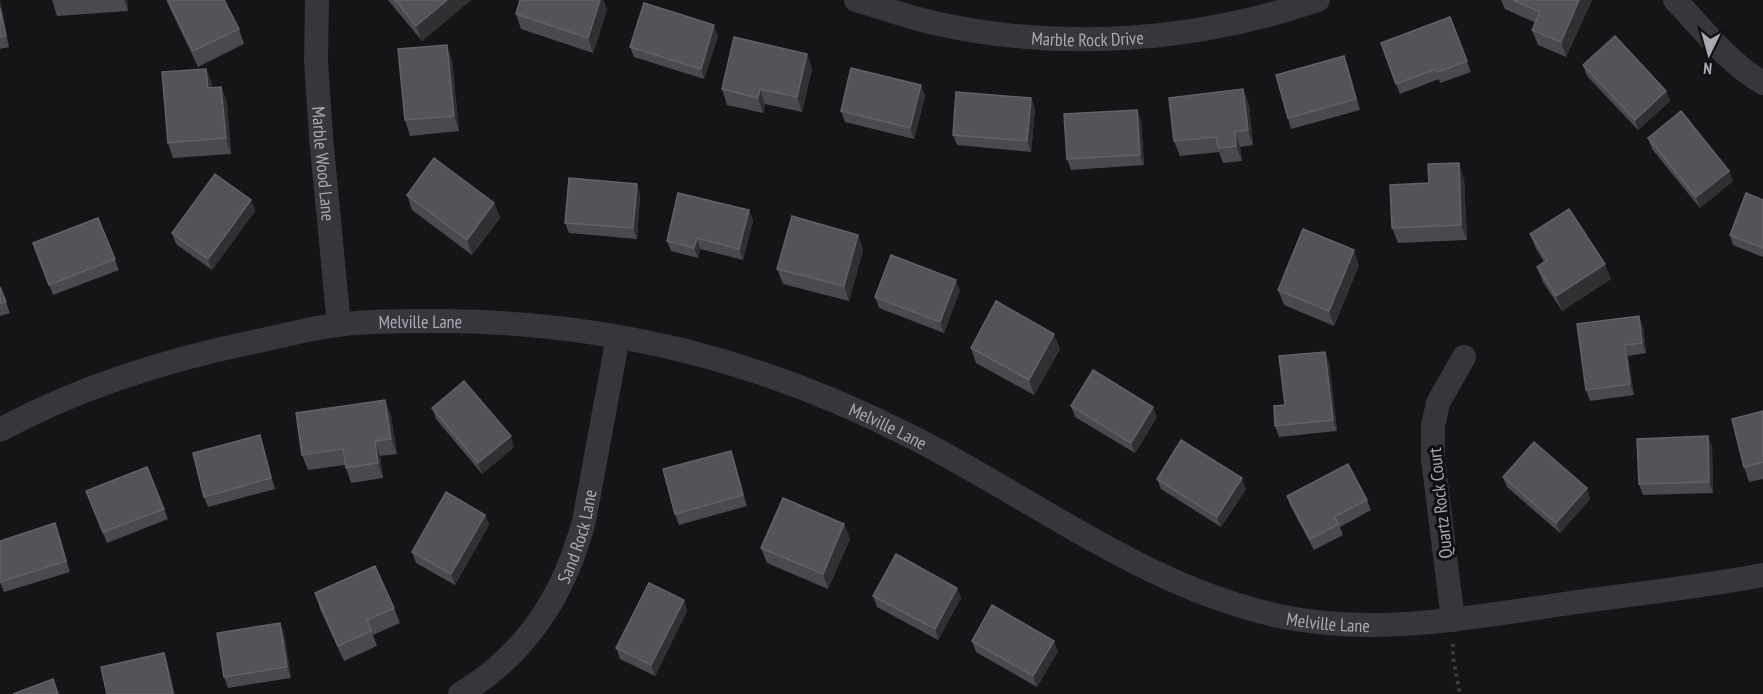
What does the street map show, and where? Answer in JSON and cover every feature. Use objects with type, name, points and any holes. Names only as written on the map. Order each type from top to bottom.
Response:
[{"type":"street","name":"Marble Wood Lane","points":[[317,0],[316,60],[321,137],[339,325]]},
{"type":"street","name":"Marble Rock Drive","points":[[856,0],[930,22],[1017,36],[1100,40],[1208,29],[1265,16],[1318,0]]},
{"type":"street","points":[[1675,0],[1734,63],[1763,83]]},
{"type":"street","name":"Melville Lane","points":[[0,430],[102,383],[195,354],[339,325],[386,321],[508,322],[675,347],[777,377],[837,401],[913,437],[1158,574],[1224,601],[1286,617],[1349,625],[1400,626],[1763,575]]},
{"type":"street","name":"Sand Rock Lane","points":[[460,694],[516,651],[541,620],[566,577],[584,521],[618,337]]},
{"type":"street","name":"Quartz Rock Court","points":[[1453,620],[1433,459],[1433,426],[1438,403],[1464,357]]},
{"type":"path","points":[[1453,620],[1453,658],[1460,694]]},
{"type":"building","points":[[168,0],[224,0],[239,29],[193,51]]},
{"type":"building","points":[[395,0],[447,0],[416,26]]},
{"type":"building","points":[[520,0],[600,0],[588,38],[516,14]]},
{"type":"building","points":[[1513,0],[1579,0],[1561,42],[1532,30],[1540,12]]},
{"type":"building","points":[[644,3],[714,25],[701,69],[630,47]]},
{"type":"building","points":[[0,8],[6,36],[0,37]]},
{"type":"building","points":[[1450,17],[1467,61],[1437,72],[1435,69],[1396,84],[1381,43]]},
{"type":"building","points":[[1615,36],[1666,91],[1635,120],[1583,65]]},
{"type":"building","points":[[734,37],[807,54],[797,97],[760,89],[758,98],[722,89]]},
{"type":"building","points":[[447,45],[454,116],[405,120],[398,49]]},
{"type":"building","points":[[1344,56],[1356,99],[1288,118],[1276,75]]},
{"type":"building","points":[[851,68],[921,85],[910,128],[841,111]]},
{"type":"building","points":[[206,69],[208,88],[221,87],[226,138],[168,143],[162,72]]},
{"type":"building","points":[[1243,89],[1248,130],[1235,131],[1236,146],[1218,148],[1216,137],[1174,141],[1169,98]]},
{"type":"building","points":[[956,92],[1031,98],[1027,141],[953,135]]},
{"type":"building","points":[[1137,110],[1140,155],[1067,159],[1064,114]]},
{"type":"building","points":[[1681,111],[1729,171],[1696,197],[1648,138]]},
{"type":"building","points":[[434,158],[494,203],[467,240],[407,195]]},
{"type":"building","points":[[1459,163],[1461,225],[1392,228],[1390,185],[1429,183],[1428,164]]},
{"type":"building","points":[[215,174],[251,200],[208,259],[172,233]]},
{"type":"building","points":[[569,178],[637,184],[633,228],[565,223]]},
{"type":"building","points":[[678,193],[749,210],[739,249],[697,238],[694,248],[667,241]]},
{"type":"building","points":[[1746,193],[1763,200],[1763,248],[1730,235]]},
{"type":"building","points":[[1569,209],[1605,264],[1556,296],[1537,267],[1547,260],[1530,234]]},
{"type":"building","points":[[792,216],[858,235],[844,286],[777,269]]},
{"type":"building","points":[[98,218],[115,259],[49,285],[33,243]]},
{"type":"building","points":[[1303,229],[1354,250],[1329,311],[1278,290]]},
{"type":"building","points":[[891,255],[956,280],[940,322],[875,297]]},
{"type":"building","points":[[0,287],[6,302],[0,304]]},
{"type":"building","points":[[996,301],[1054,334],[1029,380],[971,348]]},
{"type":"building","points":[[1639,316],[1642,343],[1625,345],[1630,384],[1586,390],[1577,324]]},
{"type":"building","points":[[1325,352],[1333,420],[1275,426],[1274,406],[1285,405],[1279,356]]},
{"type":"building","points":[[1093,370],[1153,407],[1131,443],[1071,406]]},
{"type":"building","points":[[464,381],[511,436],[478,463],[432,408]]},
{"type":"building","points":[[385,400],[391,439],[375,441],[378,463],[346,468],[343,449],[302,455],[296,413]]},
{"type":"building","points":[[1763,411],[1763,462],[1744,467],[1732,419]]},
{"type":"building","points":[[260,435],[271,478],[204,497],[193,453]]},
{"type":"building","points":[[1708,436],[1709,482],[1639,484],[1637,439]]},
{"type":"building","points":[[1181,440],[1242,478],[1217,517],[1157,479]]},
{"type":"building","points":[[1534,442],[1587,488],[1556,523],[1503,477]]},
{"type":"building","points":[[731,451],[743,495],[675,514],[663,469]]},
{"type":"building","points":[[1348,464],[1367,500],[1334,517],[1339,524],[1310,539],[1287,496]]},
{"type":"building","points":[[147,467],[164,509],[103,532],[86,491]]},
{"type":"building","points":[[446,492],[485,515],[451,574],[412,552]]},
{"type":"building","points":[[783,498],[844,524],[823,574],[761,548]]},
{"type":"building","points":[[55,523],[66,561],[0,582],[0,541]]},
{"type":"building","points":[[896,554],[957,588],[935,629],[873,596]]},
{"type":"building","points":[[375,566],[394,608],[367,620],[371,631],[338,646],[315,593]]},
{"type":"building","points":[[649,583],[684,600],[651,665],[616,648]]},
{"type":"building","points":[[992,605],[1054,641],[1033,676],[972,641]]},
{"type":"building","points":[[280,623],[287,667],[224,677],[217,633]]},
{"type":"building","points":[[164,653],[173,694],[107,694],[101,667]]},
{"type":"building","points":[[53,679],[58,694],[13,694]]}]
